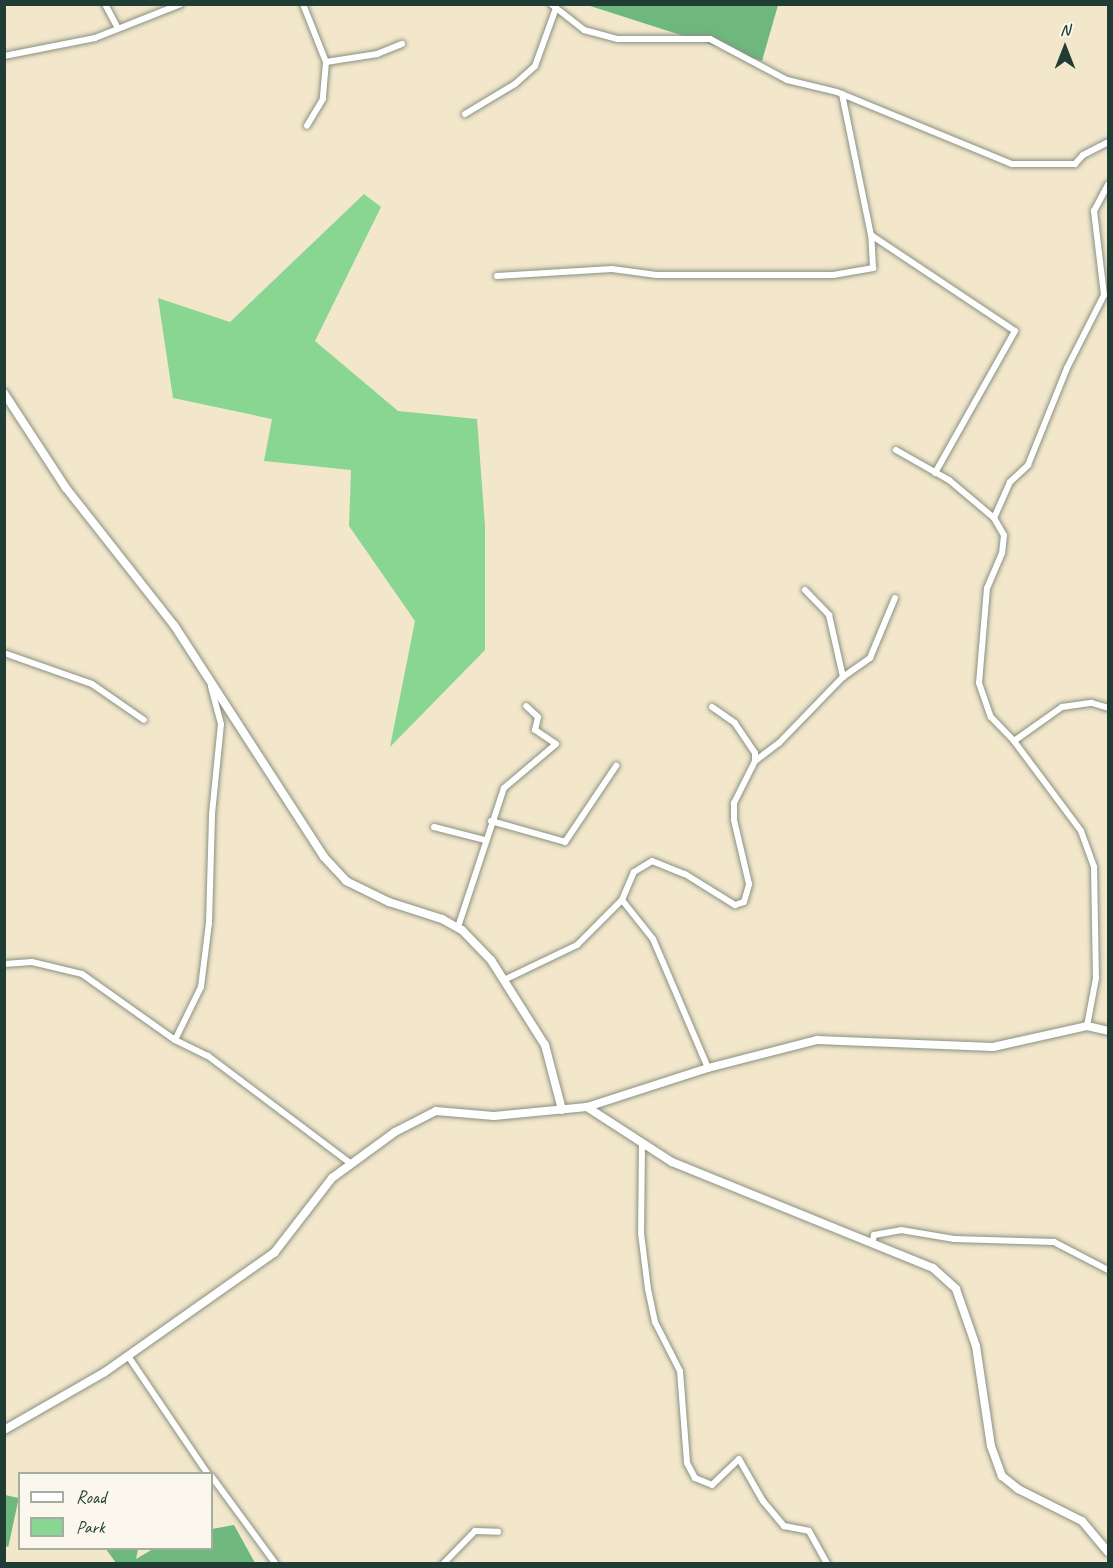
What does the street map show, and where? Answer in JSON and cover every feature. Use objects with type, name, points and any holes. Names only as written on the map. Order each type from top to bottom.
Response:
[{"type":"street","points":[[105,4],[118,28]]},
{"type":"street","points":[[4,56],[95,38],[181,4]]},
{"type":"street","points":[[303,4],[326,62],[323,99],[307,126]]},
{"type":"street","points":[[465,114],[515,84],[535,66],[553,6],[584,30],[618,39],[710,39],[787,80],[842,94],[1012,164],[1075,164],[1083,155],[1108,142]]},
{"type":"street","points":[[326,62],[377,54],[402,44]]},
{"type":"street","points":[[497,276],[612,269],[657,274],[833,274],[873,268],[871,235],[842,94]]},
{"type":"street","points":[[994,518],[1010,482],[1028,465],[1067,368],[1104,295],[1094,212],[1108,185]]},
{"type":"street","points":[[871,235],[1015,331],[935,473]]},
{"type":"street","points":[[4,393],[66,488],[174,625],[324,857],[346,881],[389,902],[442,919],[458,927],[506,980],[545,1045],[562,1110]]},
{"type":"street","points":[[896,450],[935,473],[994,518],[1004,535],[1002,553],[987,588],[979,683],[991,717],[1014,741],[1081,831],[1094,867],[1096,978],[1088,1026]]},
{"type":"street","points":[[805,590],[829,615],[843,677]]},
{"type":"street","points":[[506,980],[577,945],[622,900],[634,872],[652,861],[685,874],[735,905],[744,902],[748,884],[734,820],[734,803],[755,761],[779,743],[843,677],[870,658],[895,598]]},
{"type":"street","points":[[4,653],[92,684],[144,720]]},
{"type":"street","points":[[175,1040],[201,987],[209,923],[212,814],[221,724],[210,679]]},
{"type":"street","points":[[1014,741],[1062,707],[1092,703],[1108,708]]},
{"type":"street","points":[[458,927],[491,821],[504,788],[556,744],[535,730],[538,717],[526,706]]},
{"type":"street","points":[[712,707],[735,723],[749,740],[755,761]]},
{"type":"street","points":[[491,821],[565,842],[616,766]]},
{"type":"street","points":[[434,827],[485,840]]},
{"type":"street","points":[[622,900],[653,939],[708,1068]]},
{"type":"street","points":[[4,964],[32,962],[82,974],[175,1040],[216,1062],[350,1163]]},
{"type":"street","points":[[4,1430],[128,1356],[274,1253],[332,1178],[395,1132],[436,1111],[494,1116],[587,1107],[708,1068],[817,1040],[993,1047],[1088,1026],[1108,1031]]},
{"type":"street","points":[[587,1107],[672,1162],[873,1240],[933,1268],[956,1289],[975,1346],[991,1446],[1002,1476],[1018,1489],[1082,1521],[1108,1552]]},
{"type":"street","points":[[642,1143],[640,1233],[655,1322],[680,1371],[687,1462],[695,1478],[712,1485],[739,1459],[763,1501],[784,1526],[809,1531],[827,1563]]},
{"type":"street","points":[[873,1240],[874,1235],[901,1230],[954,1239],[1054,1242],[1108,1270]]},
{"type":"street","points":[[128,1356],[207,1472]]},
{"type":"street","points":[[213,1478],[276,1563]]},
{"type":"street","points":[[443,1563],[475,1531],[498,1532]]},
{"type":"green space","points":[[584,4],[778,5],[762,61]]},
{"type":"green space","points":[[364,194],[381,207],[315,341],[398,411],[477,419],[485,526],[485,650],[390,747],[415,621],[349,526],[351,470],[264,461],[272,419],[173,398],[158,298],[230,322]]},
{"type":"green space","points":[[5,1495],[18,1498],[8,1547],[4,1546]]},
{"type":"green space","points":[[234,1525],[255,1563],[116,1563],[107,1550],[138,1550],[136,1559],[151,1550],[213,1550],[213,1529]]}]
